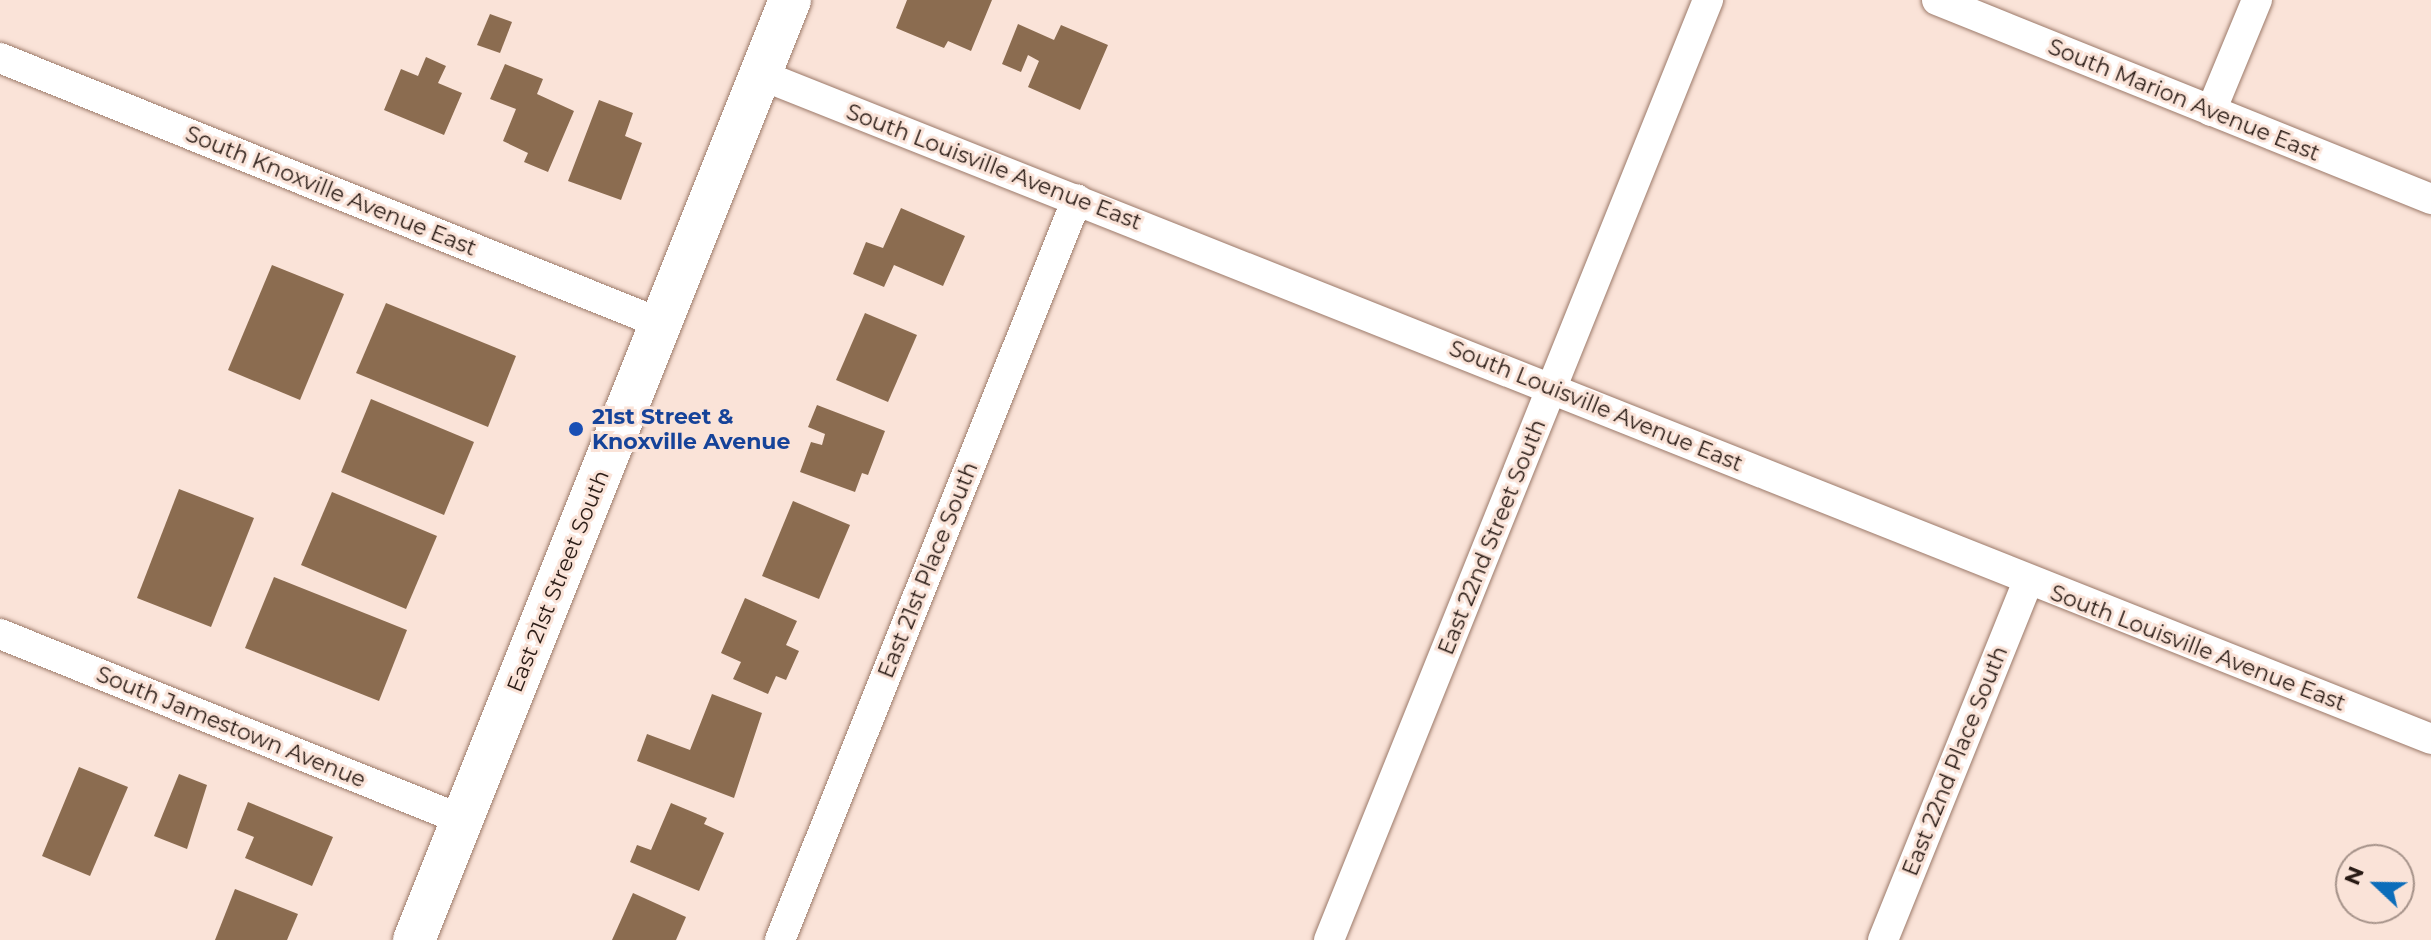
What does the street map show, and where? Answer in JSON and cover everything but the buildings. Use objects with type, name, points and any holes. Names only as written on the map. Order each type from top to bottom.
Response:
[{"type":"main road","name":"East 21st Street South","points":[[414,940],[790,0]]},
{"type":"street","name":"East 22nd Street South","points":[[1329,940],[1708,0]]},
{"type":"street","name":"South Marion Avenue East","points":[[1937,0],[2431,199]]},
{"type":"street","points":[[2211,111],[2257,0]]},
{"type":"street","name":"South Knoxville Avenue East","points":[[0,58],[662,324]]},
{"type":"street","name":"South Louisville Avenue East","points":[[761,75],[2431,739]]},
{"type":"street","name":"East 21st Place South","points":[[780,940],[1077,199]]},
{"type":"street","name":"East 22nd Place South","points":[[1883,940],[2028,581]]},
{"type":"street","name":"South Jamestown Avenue","points":[[0,634],[462,820]]},
{"type":"place","name":"21st Street & Knoxville Avenue","points":[[576,429]]}]
